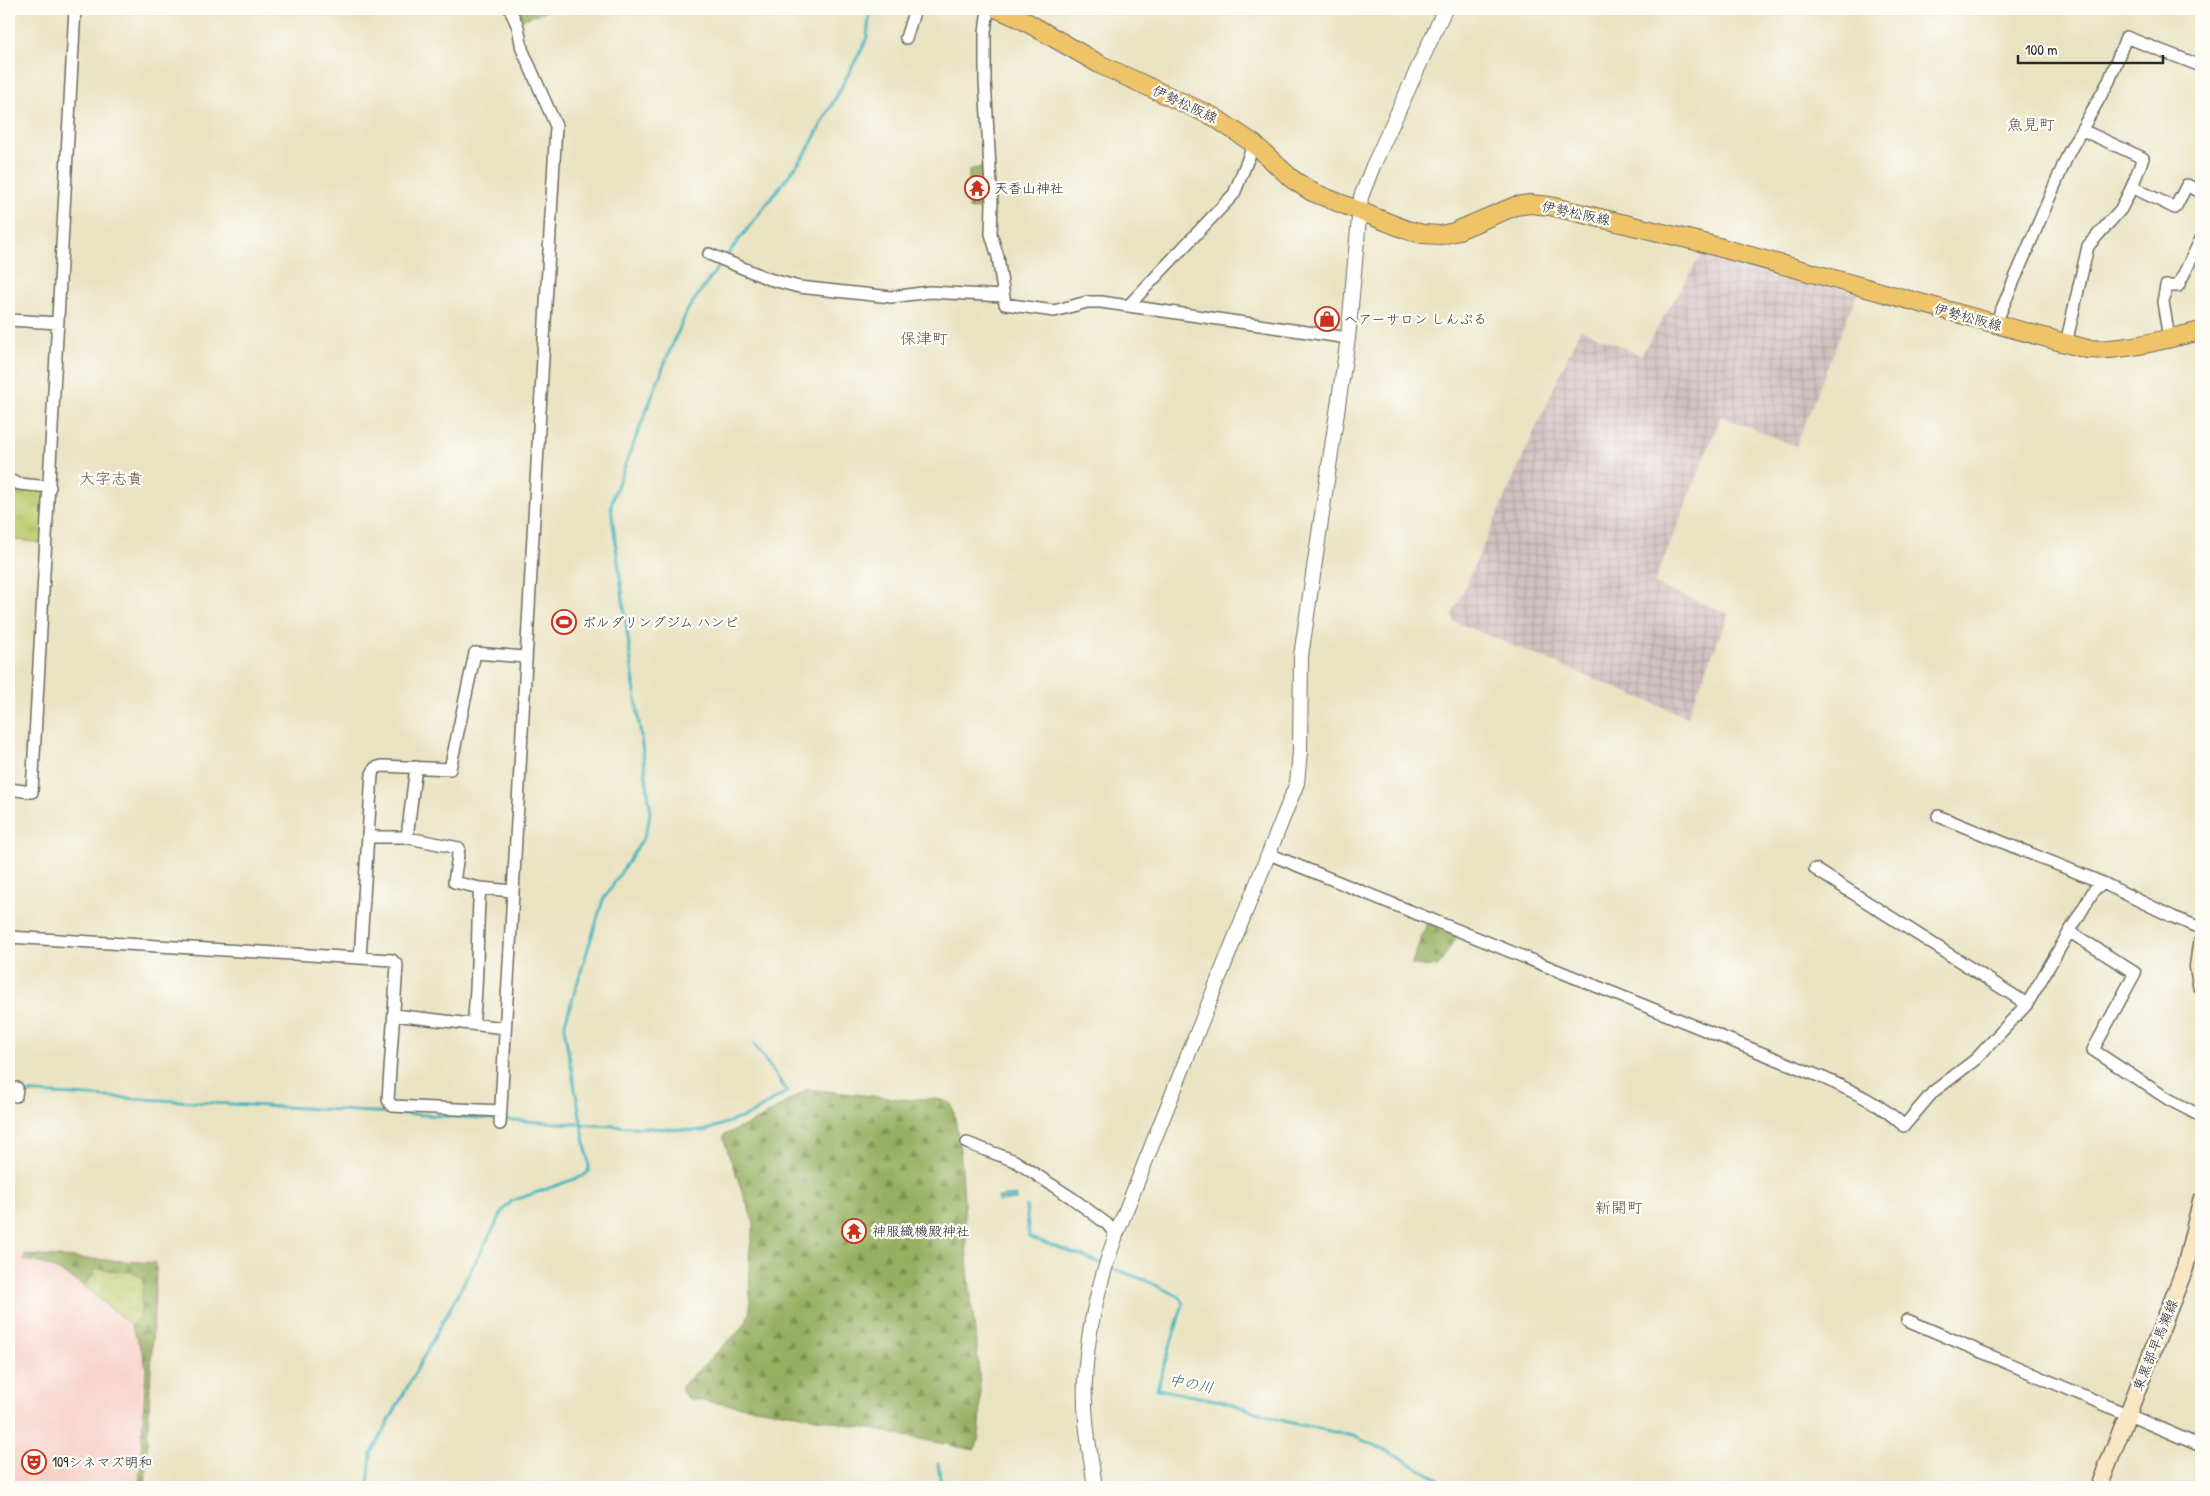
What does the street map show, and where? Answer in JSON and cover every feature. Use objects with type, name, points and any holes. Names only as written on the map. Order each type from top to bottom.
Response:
[{"type":"main road","name":"伊勢松阪線","points":[[998,9],[1021,19],[1101,65],[1214,117],[1254,144],[1292,180],[1328,200],[1407,230],[1423,234],[1441,235],[1454,232],[1515,206],[1530,204],[1550,206],[1700,242],[2087,349],[2104,350],[2201,331]]},
{"type":"main road","points":[[2201,944],[2198,967],[2201,985]]},
{"type":"main road","name":"東黒部早馬瀬線","points":[[2099,1487],[2185,1268],[2201,1200]]},
{"type":"street","points":[[9,789],[32,792],[75,9]]},
{"type":"street","points":[[9,936],[392,960],[397,965],[388,1100],[392,1106],[501,1117],[525,657],[556,126],[522,49],[518,27],[510,9]]},
{"type":"street","points":[[906,38],[915,9]]},
{"type":"street","points":[[988,9],[985,32],[985,80],[992,204],[991,234],[998,257],[1004,304],[1054,311],[1087,302],[1130,305],[1348,338]]},
{"type":"street","points":[[1095,1487],[1086,1421],[1084,1382],[1090,1325],[1105,1266],[1116,1235],[1294,793],[1298,774],[1302,647],[1348,338],[1361,197],[1373,166],[1445,9]]},
{"type":"street","points":[[1995,325],[2069,152],[2109,81],[2126,37],[2201,66]]},
{"type":"street","points":[[2066,344],[2088,246],[2121,209],[2143,158],[2082,130]]},
{"type":"street","points":[[1130,305],[1234,194],[1254,144]]},
{"type":"street","points":[[2132,187],[2175,208],[2187,185],[2201,192]]},
{"type":"street","points":[[2169,338],[2162,302],[2166,286],[2178,286],[2201,239]]},
{"type":"street","points":[[719,258],[769,280],[793,286],[891,297],[930,292],[1003,296]]},
{"type":"street","points":[[9,320],[58,322]]},
{"type":"street","points":[[9,480],[19,484],[50,487]]},
{"type":"street","points":[[360,958],[372,774],[375,768],[382,766],[450,769],[475,653],[525,657]]},
{"type":"street","points":[[407,837],[416,767]]},
{"type":"street","points":[[1938,816],[2103,884],[2201,928]]},
{"type":"street","points":[[369,837],[407,837],[459,848],[454,882],[480,888],[513,891]]},
{"type":"street","points":[[1269,854],[1826,1078],[1863,1096],[1904,1126],[1932,1092],[1976,1059],[2027,1004],[2094,890],[2103,884]]},
{"type":"street","points":[[1815,869],[2027,1004]]},
{"type":"street","points":[[473,1024],[477,995],[476,935],[480,888]]},
{"type":"street","points":[[2070,932],[2134,973],[2093,1050],[2168,1100],[2201,1116]]},
{"type":"street","points":[[394,1015],[505,1028]]},
{"type":"street","points":[[967,1143],[1015,1161],[1072,1198],[1107,1224],[1116,1235]]},
{"type":"street","points":[[1907,1320],[2128,1413],[2201,1446]]},
{"type":"shaded area","points":[[1704,250],[1857,293],[1796,446],[1721,416],[1654,584],[1729,614],[1687,717],[1453,621],[1452,616],[1580,329],[1641,355]]},
{"type":"shaded area","points":[[9,1252],[156,1260],[159,1263],[146,1487],[9,1487]]},
{"type":"green space","points":[[516,9],[552,9],[521,20]]},
{"type":"green space","points":[[985,166],[988,208],[969,209],[969,170]]},
{"type":"green space","points":[[9,482],[48,489],[45,543],[9,539]]},
{"type":"green space","points":[[1427,923],[1457,936],[1438,967],[1411,965]]},
{"type":"green space","points":[[807,1089],[910,1100],[938,1099],[952,1105],[960,1148],[967,1258],[979,1368],[979,1438],[974,1450],[796,1414],[689,1399],[682,1392],[682,1386],[740,1330],[746,1322],[750,1310],[749,1255],[754,1224],[723,1138],[724,1135],[760,1119]]},
{"type":"green space","points":[[25,1255],[155,1263],[145,1487],[139,1487],[146,1369],[143,1353],[131,1325],[140,1317],[97,1269],[84,1286],[56,1269],[24,1260]]},
{"type":"green space","points":[[97,1269],[135,1273],[143,1278],[140,1317],[131,1325],[84,1286]]},
{"type":"water","points":[[1016,1195],[1016,1200],[998,1202],[998,1197]]},
{"type":"waterway","points":[[725,258],[806,153],[864,45],[867,37],[870,9]]},
{"type":"waterway","points":[[368,1487],[371,1454],[504,1209],[512,1201],[583,1176],[588,1172],[589,1165],[565,1034],[565,1023],[603,900],[644,837],[649,821],[650,807],[611,507],[614,494],[668,355],[688,309],[721,263]]},
{"type":"waterway","points":[[504,1120],[704,1131],[752,1114],[787,1091],[754,1044]]},
{"type":"waterway","points":[[19,1092],[497,1119]]},
{"type":"waterway","name":"中の川","points":[[1026,1206],[1029,1237],[1103,1264]]},
{"type":"waterway","name":"中の川","points":[[1108,1267],[1145,1280],[1180,1297],[1183,1304],[1157,1389],[1225,1402],[1287,1422],[1353,1436],[1396,1455],[1446,1484],[1464,1487]]},
{"type":"waterway","points":[[938,1463],[941,1487]]},
{"type":"place","name":"天香山神社","points":[[977,188]]},
{"type":"place","name":"ヘアーサロン しんぷる","points":[[1327,319]]},
{"type":"place","name":"ボルダリングジム ハンピ","points":[[564,622]]},
{"type":"place","name":"神服織機殿神社","points":[[854,1231]]},
{"type":"place","name":"109シネマズ明和","points":[[34,1462]]},
{"type":"district","name":"魚見町","points":[[2031,124]]},
{"type":"district","name":"保津町","points":[[924,338]]},
{"type":"district","name":"大字志貴","points":[[111,478]]},
{"type":"district","name":"新開町","points":[[1619,1207]]}]
